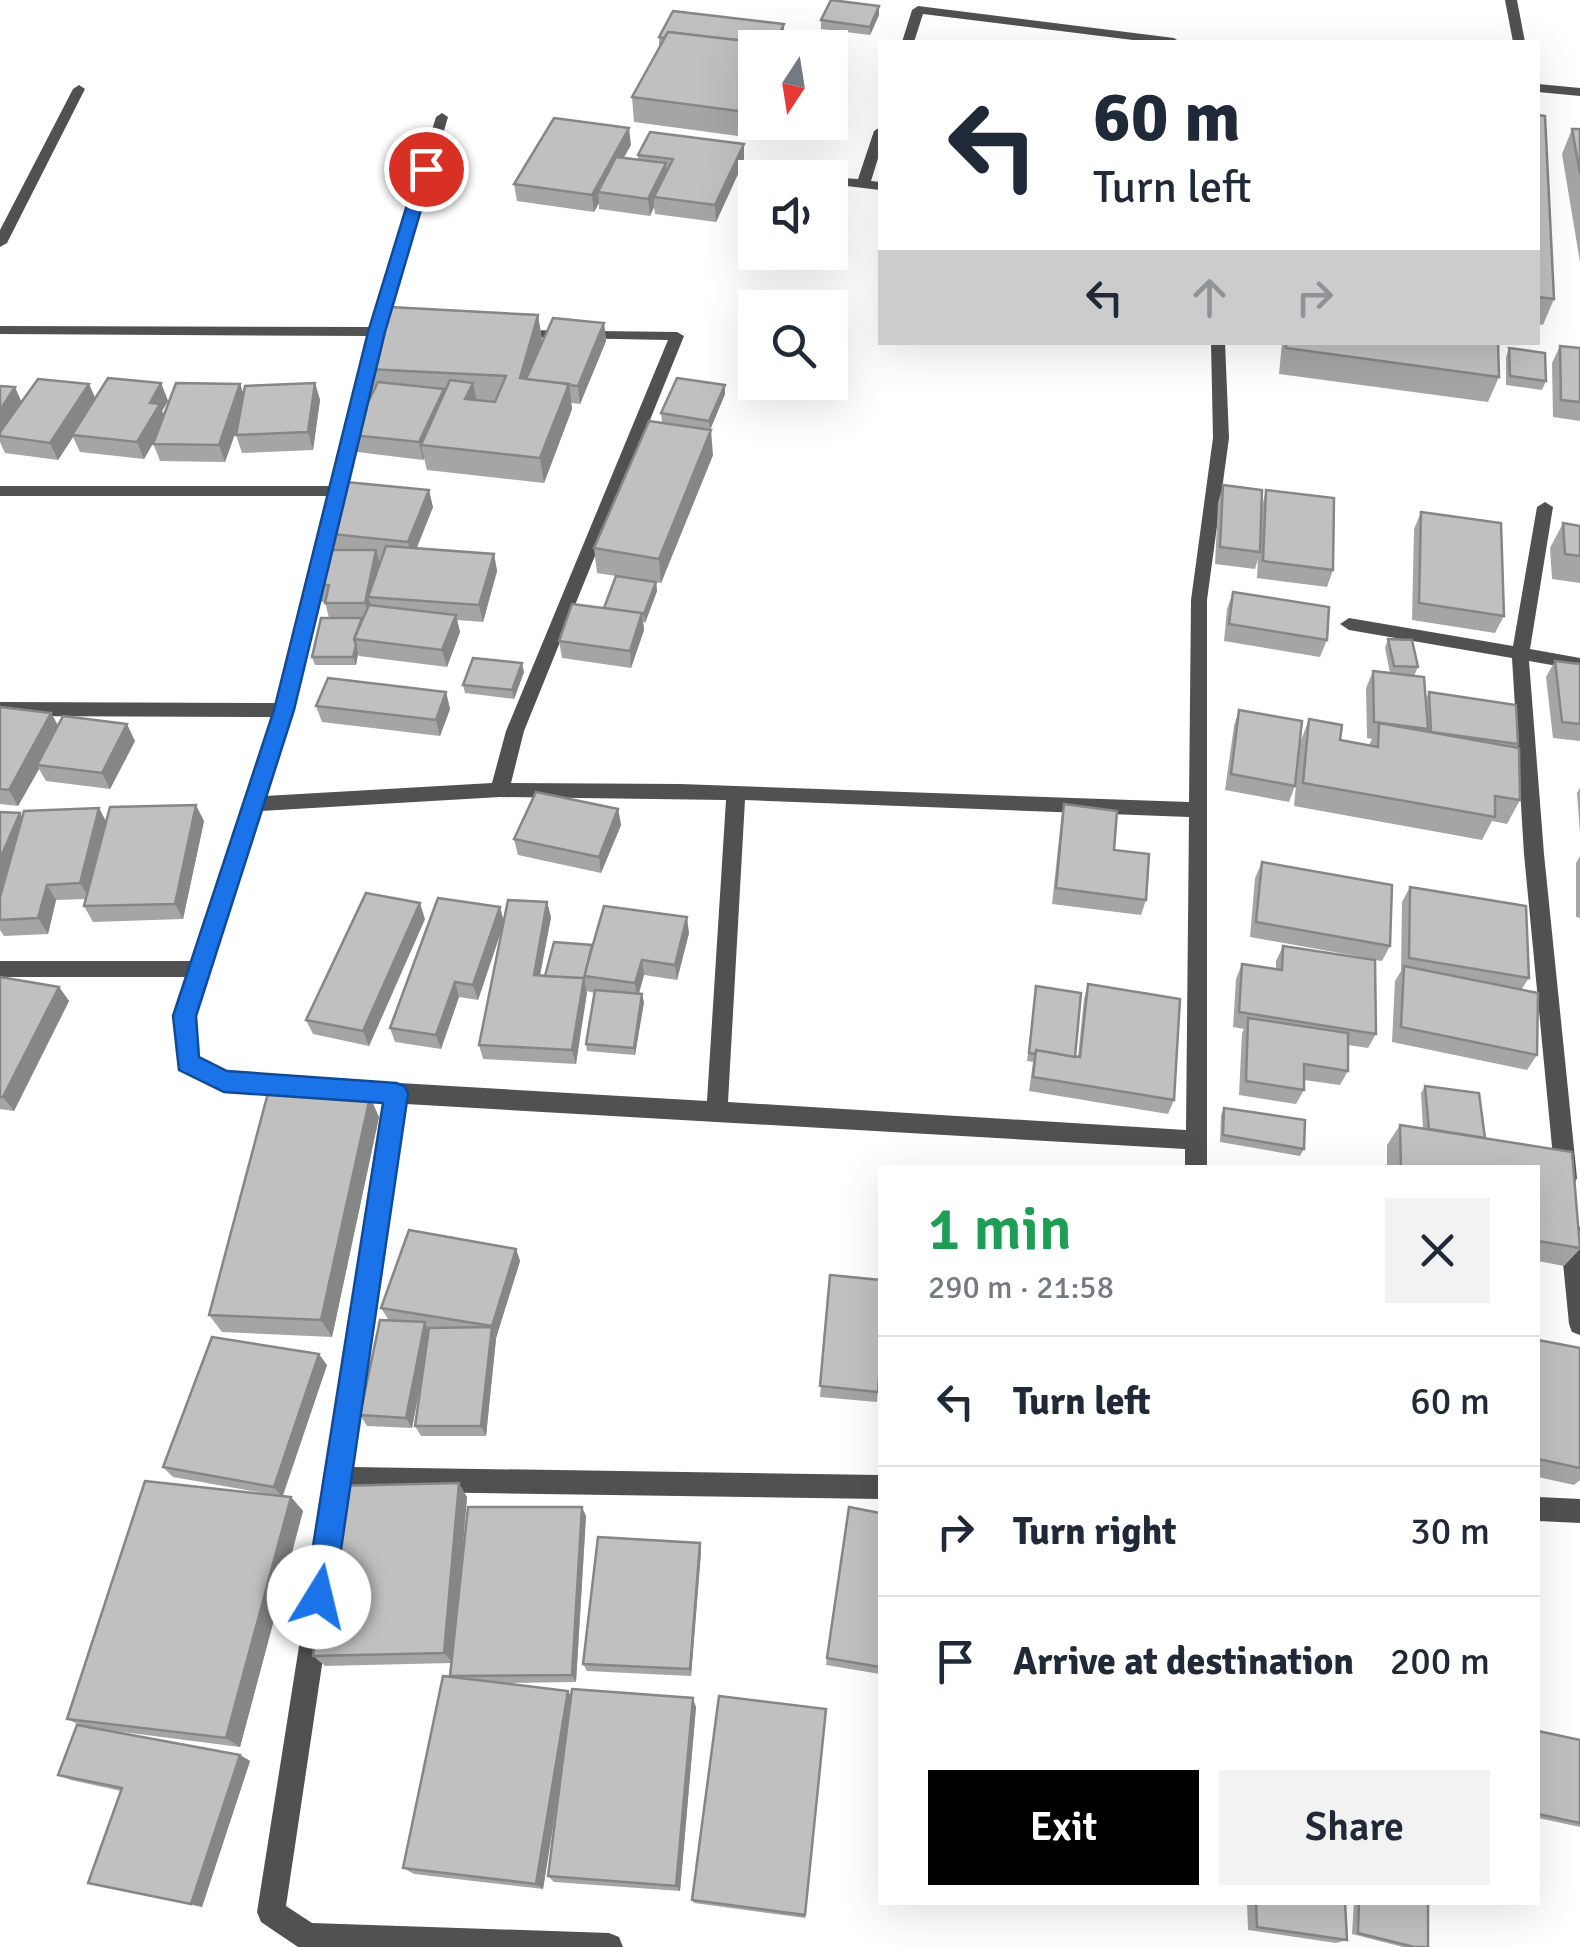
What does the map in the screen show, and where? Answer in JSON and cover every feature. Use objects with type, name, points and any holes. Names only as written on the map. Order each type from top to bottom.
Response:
[{"type":"street","points":[[1511,0],[1519,40]]},
{"type":"street","points":[[909,40],[918,10],[1136,40]]},
{"type":"street","points":[[0,243],[80,88]]},
{"type":"street","points":[[1540,88],[1580,92]]},
{"type":"street","points":[[442,117],[377,332],[284,710],[185,1016],[187,1063],[224,1082],[716,1113],[981,1123],[1197,1140]]},
{"type":"street","points":[[864,184],[878,138]]},
{"type":"street","points":[[848,182],[878,186]]},
{"type":"street","points":[[0,330],[414,332]]},
{"type":"street","points":[[489,333],[677,336],[514,731],[500,790]]},
{"type":"street","points":[[1196,1165],[1198,600],[1221,438],[1218,345]]},
{"type":"street","points":[[0,491],[337,490]]},
{"type":"street","points":[[1545,508],[1520,655],[1534,854],[1580,1324]]},
{"type":"street","points":[[1349,624],[1580,664]]},
{"type":"street","points":[[0,709],[284,710]]},
{"type":"street","points":[[253,804],[500,790],[1197,810]]},
{"type":"street","points":[[716,1113],[736,794]]},
{"type":"street","points":[[0,969],[198,969]]},
{"type":"street","points":[[396,1094],[271,1912],[308,1937],[609,1947]]},
{"type":"street","points":[[338,1478],[878,1487]]},
{"type":"street","points":[[1540,1509],[1580,1511]]},
{"type":"building","points":[[831,0],[879,6],[870,27],[821,20]]},
{"type":"building","points":[[673,11],[784,24],[781,30],[738,30],[738,40],[668,32],[664,38],[659,37]]},
{"type":"building","points":[[668,32],[738,40],[738,111],[632,97]]},
{"type":"building","points":[[1540,115],[1545,116],[1554,299],[1540,297]]},
{"type":"building","points":[[554,118],[629,128],[592,195],[514,184]]},
{"type":"building","points":[[1572,129],[1580,129],[1580,174]]},
{"type":"building","points":[[650,132],[744,144],[715,205],[654,197],[673,159],[638,155]]},
{"type":"building","points":[[616,157],[666,163],[648,199],[598,192]]},
{"type":"building","points":[[390,307],[538,315],[520,378],[569,384],[540,458],[421,445],[450,380],[473,383],[465,399],[495,402],[506,376],[367,369]]},
{"type":"building","points":[[553,318],[604,323],[578,386],[526,379]]},
{"type":"building","points":[[1498,345],[1499,377],[1286,348]]},
{"type":"building","points":[[1560,346],[1580,348],[1580,402],[1561,400]]},
{"type":"building","points":[[1509,348],[1545,353],[1546,381],[1510,376]]},
{"type":"building","points":[[108,378],[161,383],[150,403],[160,404],[137,442],[72,435]]},
{"type":"building","points":[[677,378],[725,385],[709,421],[661,413]]},
{"type":"building","points":[[38,379],[89,384],[50,443],[0,436],[0,432]]},
{"type":"building","points":[[378,382],[444,389],[419,442],[352,435]]},
{"type":"building","points":[[176,383],[240,384],[219,445],[153,444]]},
{"type":"building","points":[[315,383],[308,432],[236,435],[245,386]]},
{"type":"building","points":[[0,386],[15,387],[0,410]]},
{"type":"building","points":[[649,421],[711,430],[659,559],[594,548]]},
{"type":"building","points":[[346,482],[429,490],[408,542],[322,533]]},
{"type":"building","points":[[1223,485],[1262,490],[1260,552],[1220,547]]},
{"type":"building","points":[[1266,490],[1334,498],[1333,570],[1263,561]]},
{"type":"building","points":[[1421,512],[1501,523],[1504,616],[1419,603]]},
{"type":"building","points":[[1563,523],[1580,526],[1580,556],[1565,554]]},
{"type":"building","points":[[386,546],[494,554],[479,605],[368,597]]},
{"type":"building","points":[[323,550],[376,550],[365,603],[325,603],[329,585],[314,585]]},
{"type":"building","points":[[616,576],[656,582],[644,614],[604,608]]},
{"type":"building","points":[[1233,592],[1329,607],[1327,640],[1229,624]]},
{"type":"building","points":[[572,604],[642,613],[630,651],[559,641]]},
{"type":"building","points":[[369,605],[456,615],[442,650],[354,639]]},
{"type":"building","points":[[321,618],[362,618],[354,639],[353,657],[312,657]]},
{"type":"building","points":[[1388,639],[1412,640],[1418,667],[1394,666]]},
{"type":"building","points":[[473,658],[522,663],[512,690],[463,685]]},
{"type":"building","points":[[1555,661],[1580,664],[1580,724],[1562,722]]},
{"type":"building","points":[[1373,671],[1424,677],[1428,729],[1374,722]]},
{"type":"building","points":[[328,678],[446,692],[436,720],[316,706]]},
{"type":"building","points":[[1429,692],[1516,705],[1518,744],[1431,732]]},
{"type":"building","points":[[0,707],[51,713],[9,790],[0,789]]},
{"type":"building","points":[[1239,710],[1302,721],[1295,786],[1231,774]]},
{"type":"building","points":[[63,716],[127,724],[102,773],[37,765]]},
{"type":"building","points":[[1309,719],[1342,725],[1340,740],[1378,747],[1379,723],[1519,748],[1520,800],[1495,796],[1495,817],[1303,783]]},
{"type":"building","points":[[536,792],[618,809],[599,857],[514,839]]},
{"type":"building","points":[[1064,804],[1117,811],[1114,850],[1149,854],[1146,900],[1056,888]]},
{"type":"building","points":[[196,805],[175,904],[84,906],[110,807]]},
{"type":"building","points":[[99,808],[80,883],[47,885],[38,918],[0,920],[0,897],[24,811]]},
{"type":"building","points":[[0,812],[20,813],[0,859]]},
{"type":"building","points":[[1262,862],[1392,885],[1390,946],[1256,922]]},
{"type":"building","points":[[1410,887],[1526,906],[1529,978],[1409,958]]},
{"type":"building","points":[[366,893],[420,903],[363,1031],[306,1020]]},
{"type":"building","points":[[438,898],[500,907],[473,985],[455,982],[436,1035],[390,1028]]},
{"type":"building","points":[[508,900],[547,902],[534,975],[584,978],[572,1050],[479,1045]]},
{"type":"building","points":[[604,906],[687,917],[675,965],[642,960],[635,983],[584,976]]},
{"type":"building","points":[[554,942],[592,945],[584,978],[545,976]]},
{"type":"building","points":[[1283,946],[1375,960],[1376,1034],[1239,1012],[1242,964],[1282,970]]},
{"type":"building","points":[[1404,966],[1538,993],[1537,1055],[1401,1027]]},
{"type":"building","points":[[0,977],[59,987],[3,1097],[0,1097]]},
{"type":"building","points":[[1088,984],[1180,999],[1174,1100],[1033,1077],[1036,1050],[1080,1057]]},
{"type":"building","points":[[1036,986],[1081,993],[1075,1057],[1036,1050],[1035,1054],[1029,1053]]},
{"type":"building","points":[[595,990],[642,994],[634,1048],[586,1044]]},
{"type":"building","points":[[1248,1018],[1348,1033],[1348,1071],[1304,1064],[1304,1090],[1246,1081]]},
{"type":"building","points":[[1425,1086],[1479,1093],[1485,1138],[1429,1129]]},
{"type":"building","points":[[268,1093],[370,1097],[321,1320],[209,1315]]},
{"type":"building","points":[[1224,1108],[1305,1120],[1304,1149],[1223,1135]]},
{"type":"building","points":[[1400,1125],[1572,1152],[1580,1248],[1540,1241],[1540,1165],[1401,1165]]},
{"type":"building","points":[[409,1230],[516,1249],[492,1326],[381,1308]]},
{"type":"building","points":[[830,1275],[878,1280],[878,1392],[820,1386]]},
{"type":"building","points":[[380,1320],[425,1322],[406,1418],[360,1415]]},
{"type":"building","points":[[492,1327],[481,1426],[415,1426],[429,1328]]},
{"type":"building","points":[[212,1337],[319,1354],[274,1487],[163,1467]]},
{"type":"building","points":[[1540,1340],[1580,1348],[1580,1468],[1540,1459]]},
{"type":"building","points":[[145,1481],[291,1497],[226,1738],[67,1719]]},
{"type":"building","points":[[459,1483],[444,1653],[313,1656],[335,1486]]},
{"type":"building","points":[[468,1507],[582,1507],[572,1675],[450,1676]]},
{"type":"building","points":[[849,1507],[878,1513],[878,1667],[827,1658]]},
{"type":"building","points":[[598,1537],[700,1543],[690,1669],[583,1664]]},
{"type":"building","points":[[443,1676],[568,1691],[536,1884],[403,1868]]},
{"type":"building","points":[[572,1689],[693,1698],[676,1886],[548,1876]]},
{"type":"building","points":[[719,1696],[826,1709],[805,1915],[692,1900]]},
{"type":"building","points":[[77,1725],[240,1755],[191,1904],[88,1883],[122,1788],[58,1775]]},
{"type":"building","points":[[1540,1731],[1580,1740],[1580,1823],[1540,1814]]},
{"type":"building","points":[[1256,1905],[1345,1905],[1347,1940],[1257,1927]]},
{"type":"building","points":[[1359,1905],[1428,1905],[1428,1947],[1358,1933]]},
{"type":"route","points":[[319,1597],[396,1094],[224,1082],[187,1063],[185,1016],[284,710],[377,332],[426,169]]}]
